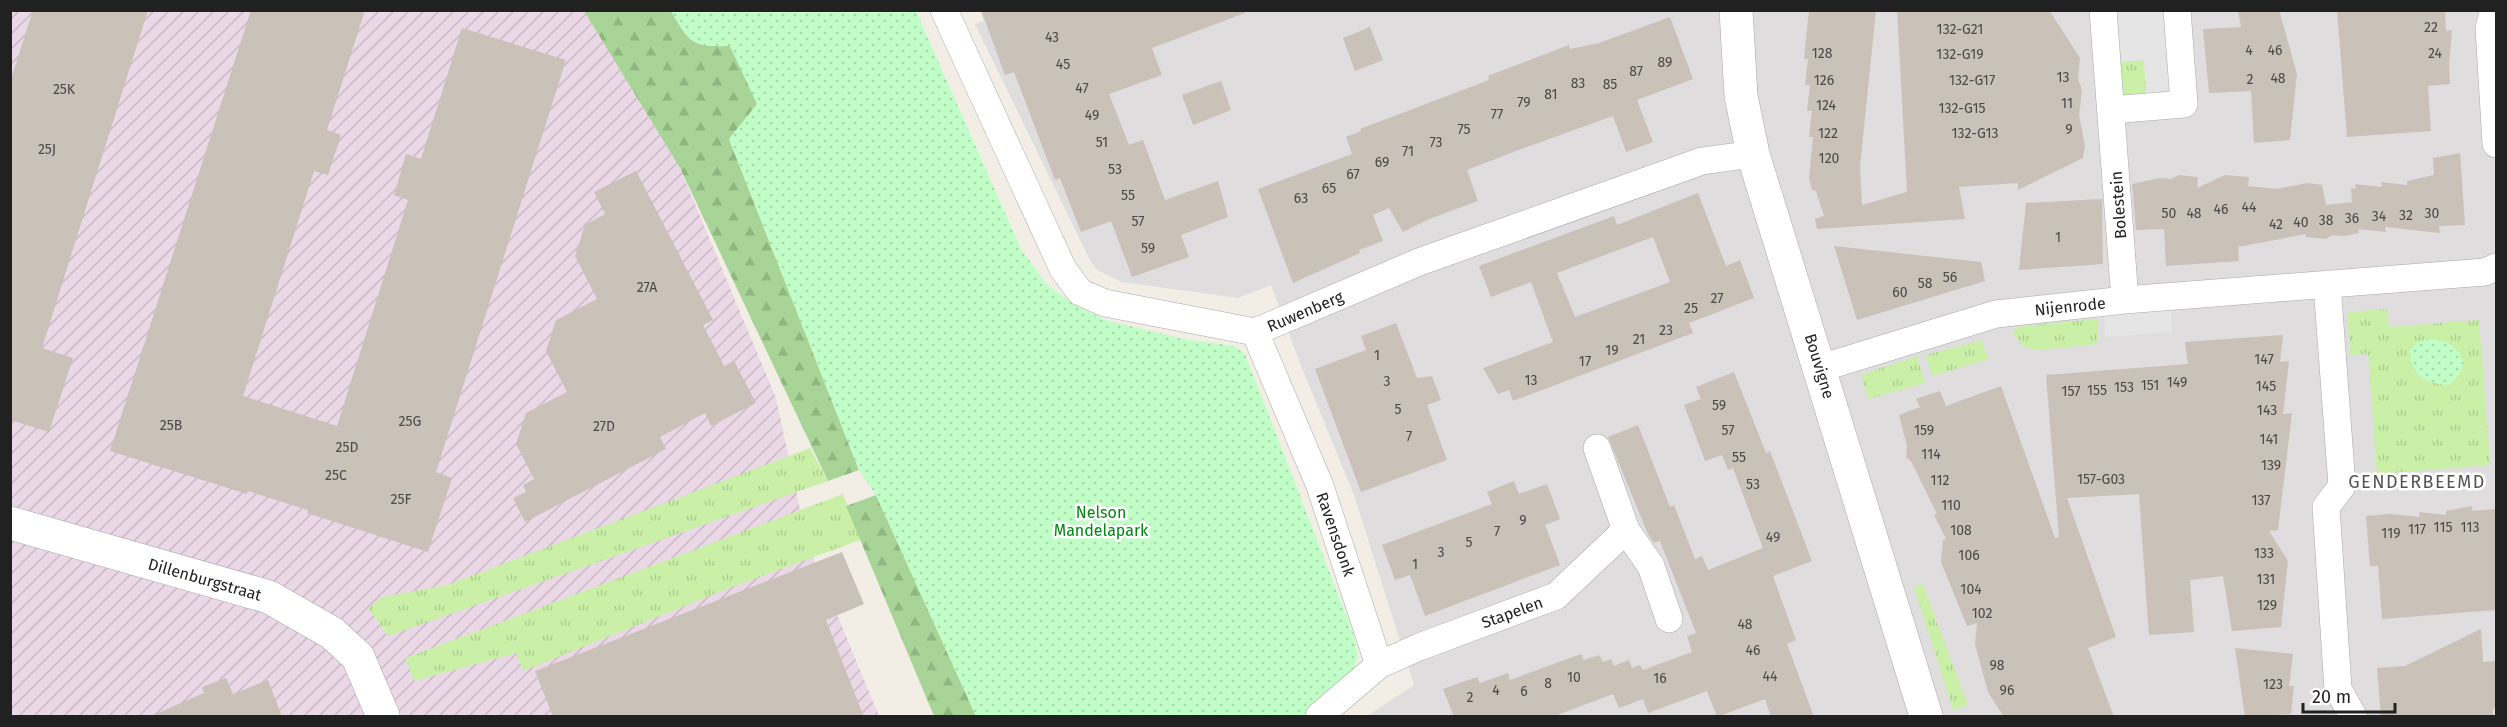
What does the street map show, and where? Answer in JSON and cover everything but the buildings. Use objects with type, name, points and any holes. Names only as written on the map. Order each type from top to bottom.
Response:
[{"type":"street","name":"Ruwenberg","points":[[944,10],[1063,269],[1080,292],[1105,303],[1130,309],[1256,332],[1419,262],[1702,161],[1753,154]]},
{"type":"street","name":"Bouvigne","points":[[1736,10],[1741,96],[1753,154],[1821,368],[1926,717]]},
{"type":"street","name":"Bolestein","points":[[2103,10],[2125,300]]},
{"type":"street","points":[[2111,110],[2184,104],[2177,10]]},
{"type":"street","points":[[2496,12],[2493,14],[2489,28],[2496,144]]},
{"type":"street","name":"Nijenrode","points":[[1821,368],[1996,314],[2125,300],[2485,272],[2496,267]]},
{"type":"street","points":[[2327,284],[2342,486],[2326,507],[2338,689],[2353,716]]},
{"type":"street","name":"Ravensdonk","points":[[1256,332],[1320,486],[1379,665]]},
{"type":"street","points":[[1597,448],[1626,530],[1651,566],[1669,619]]},
{"type":"street","name":"Dillenburgstraat","points":[[10,523],[269,597],[332,633],[358,657],[383,717]]},
{"type":"street","name":"Stapelen","points":[[1379,665],[1419,647],[1556,596],[1626,530]]},
{"type":"street","points":[[1319,717],[1379,665]]},
{"type":"shaded area","points":[[980,10],[2496,11],[2496,716],[1367,716],[1414,685],[1354,495],[1271,285],[1238,298],[1122,282],[1097,270],[1090,260],[975,24],[984,21]]},
{"type":"shaded area","points":[[10,11],[584,11],[680,168],[776,398],[807,542],[879,716],[11,716]]},
{"type":"shaded area","points":[[2103,11],[2177,11],[2184,104],[2147,107],[2144,60],[2107,63]]},
{"type":"shaded area","points":[[2171,308],[2172,332],[2105,337],[2104,314]]},
{"type":"green space","points":[[584,11],[671,11],[693,41],[699,44],[730,46],[758,104],[729,139],[859,470],[828,481],[680,168]]},
{"type":"green space","name":"Nelson Mandelapark","points":[[671,11],[916,11],[1021,249],[1047,285],[1075,305],[1105,320],[1184,339],[1234,346],[1245,354],[1353,633],[1358,656],[1350,679],[1303,716],[976,716],[876,495],[859,470],[729,139],[757,104],[730,46],[699,44],[693,41]]},
{"type":"green space","points":[[2144,60],[2147,95],[2119,97],[2116,62]]},
{"type":"green space","points":[[2387,309],[2389,327],[2479,320],[2490,465],[2377,474],[2368,354],[2350,355],[2347,312]]},
{"type":"green space","points":[[2097,319],[2098,344],[2037,350],[2023,346],[2013,333],[2017,327]]},
{"type":"green space","points":[[2428,339],[2451,345],[2461,357],[2464,364],[2457,378],[2449,385],[2426,380],[2416,372],[2413,366],[2410,350],[2418,342]]},
{"type":"green space","points":[[1982,340],[1988,359],[1932,376],[1926,355]]},
{"type":"green space","points":[[1917,356],[1925,383],[1868,399],[1861,375]]},
{"type":"green space","points":[[810,448],[828,481],[388,636],[368,608],[382,597],[447,585]]},
{"type":"green space","points":[[843,494],[860,540],[724,590],[523,671],[516,653],[414,681],[405,658]]},
{"type":"green space","points":[[876,495],[976,716],[934,716],[846,506]]},
{"type":"green space","points":[[1922,583],[1968,705],[1953,710],[1914,588]]},
{"type":"district","name":"GENDERBEEMD","points":[[2417,482]]}]
